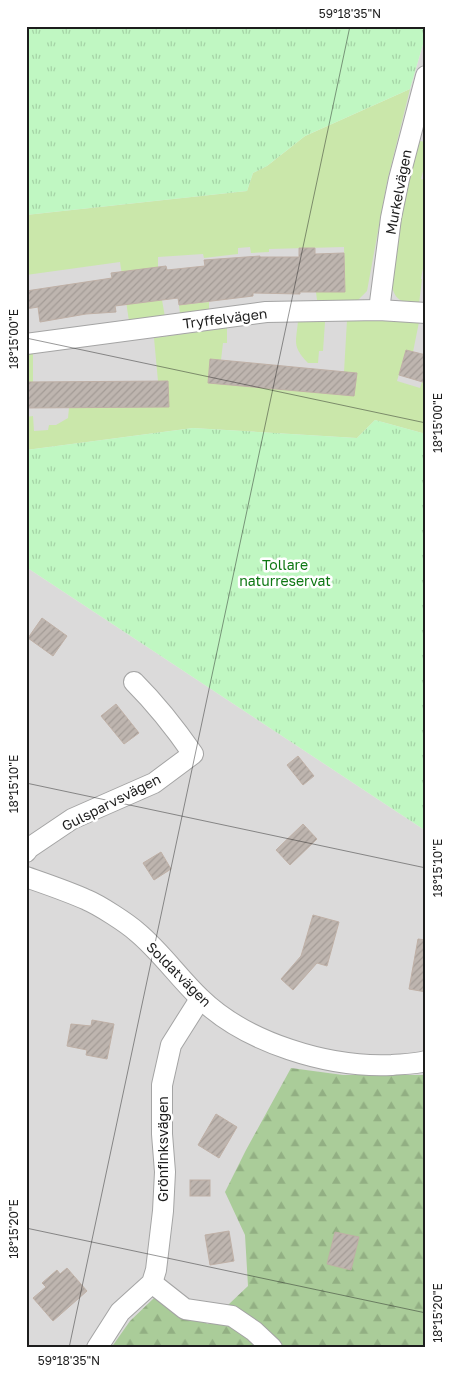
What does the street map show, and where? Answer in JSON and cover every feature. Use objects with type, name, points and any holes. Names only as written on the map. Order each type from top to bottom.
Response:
[{"type":"street","name":"Murkelvägen","points":[[380,310],[395,198],[426,76]]},
{"type":"street","name":"Tryffelvägen","points":[[26,344],[266,312],[380,310],[426,313]]},
{"type":"street","name":"Gulsparvsvägen","points":[[26,852],[72,819],[154,783],[193,754],[171,723],[134,682]]},
{"type":"street","name":"Soldatvägen","points":[[26,877],[88,900],[137,932],[166,960],[200,999],[230,1021],[262,1039],[299,1053],[338,1062],[368,1066],[426,1061]]},
{"type":"street","name":"Grönfinksvägen","points":[[152,1283],[156,1270],[163,1211],[165,1172],[162,1134],[162,1085],[171,1045],[200,999]]},
{"type":"street","points":[[97,1348],[120,1312],[152,1283],[185,1308],[232,1316],[254,1331],[272,1348]]},
{"type":"shaded area","points":[[426,34],[426,434],[375,420],[357,438],[193,428],[26,450],[26,215],[247,191],[253,173],[410,89]]},
{"type":"shaded area","points":[[26,567],[426,831],[426,1348],[26,1348]]},
{"type":"green space","points":[[26,26],[426,26],[426,34],[410,89],[305,136],[267,166],[253,173],[247,191],[26,215]]},
{"type":"green space","points":[[410,89],[387,182],[367,291],[357,301],[317,300],[316,292],[345,292],[344,247],[269,249],[269,252],[251,253],[250,247],[238,248],[238,254],[204,258],[203,254],[158,257],[158,267],[128,271],[133,304],[162,300],[165,317],[129,321],[120,262],[26,275],[26,215],[247,191],[253,173],[267,166],[305,136]]},
{"type":"green space","points":[[414,140],[426,142],[426,160],[421,179],[426,180],[426,252],[419,304],[400,300],[395,294],[391,283],[406,176]]},
{"type":"green space","points":[[209,302],[209,310],[180,314],[179,305]]},
{"type":"green space","points":[[347,320],[419,322],[413,352],[406,350],[397,381],[420,388],[422,382],[426,383],[426,434],[375,420],[357,438],[193,428],[26,450],[26,417],[33,416],[34,431],[48,430],[49,425],[56,425],[68,418],[69,408],[168,407],[168,381],[158,381],[154,338],[227,328],[227,343],[223,343],[221,360],[210,359],[208,383],[354,396],[357,373],[344,372]]},
{"type":"green space","points":[[298,321],[325,322],[323,351],[319,351],[318,363],[308,363],[297,348]]},
{"type":"green space","points":[[33,352],[33,382],[26,382],[26,353]]},
{"type":"green space","name":"Tollare naturreservat","points":[[375,420],[426,434],[426,831],[26,567],[26,450],[193,428],[357,438]]},
{"type":"green space","points":[[291,1068],[343,1075],[426,1075],[426,1348],[111,1348],[130,1321],[154,1298],[208,1324],[248,1286],[245,1235],[225,1192]]},
{"type":"building","points":[[299,248],[315,248],[315,254],[344,253],[345,292],[300,292],[300,294],[253,293],[253,296],[179,305],[178,298],[115,306],[116,312],[86,314],[40,322],[38,307],[26,309],[26,291],[112,278],[111,273],[166,266],[167,270],[205,266],[204,260],[260,256],[299,257]]},
{"type":"building","points":[[406,350],[426,355],[426,383],[399,375]]},
{"type":"building","points":[[210,359],[357,373],[354,396],[208,383]]},
{"type":"building","points":[[168,381],[169,407],[26,408],[26,382]]},
{"type":"building","points":[[42,618],[67,636],[53,656],[28,638]]},
{"type":"building","points":[[116,704],[139,733],[124,744],[101,716]]},
{"type":"building","points":[[298,756],[314,776],[303,785],[287,765]]},
{"type":"building","points":[[303,824],[317,839],[290,865],[276,850]]},
{"type":"building","points":[[161,852],[171,869],[154,880],[143,863]]},
{"type":"building","points":[[313,915],[339,922],[327,966],[317,963],[293,990],[281,979],[301,956]]},
{"type":"building","points":[[418,939],[426,940],[426,992],[409,989]]},
{"type":"building","points":[[92,1020],[114,1024],[107,1059],[86,1055],[87,1050],[67,1046],[71,1024],[91,1026]]},
{"type":"building","points":[[216,1114],[237,1127],[219,1158],[198,1145]]},
{"type":"building","points":[[190,1180],[210,1180],[210,1196],[190,1196]]},
{"type":"building","points":[[229,1231],[234,1261],[210,1265],[205,1235]]},
{"type":"building","points":[[335,1232],[359,1237],[351,1270],[327,1264]]},
{"type":"building","points":[[67,1268],[87,1291],[53,1321],[33,1298],[46,1287],[42,1283],[57,1270],[60,1274]]}]
